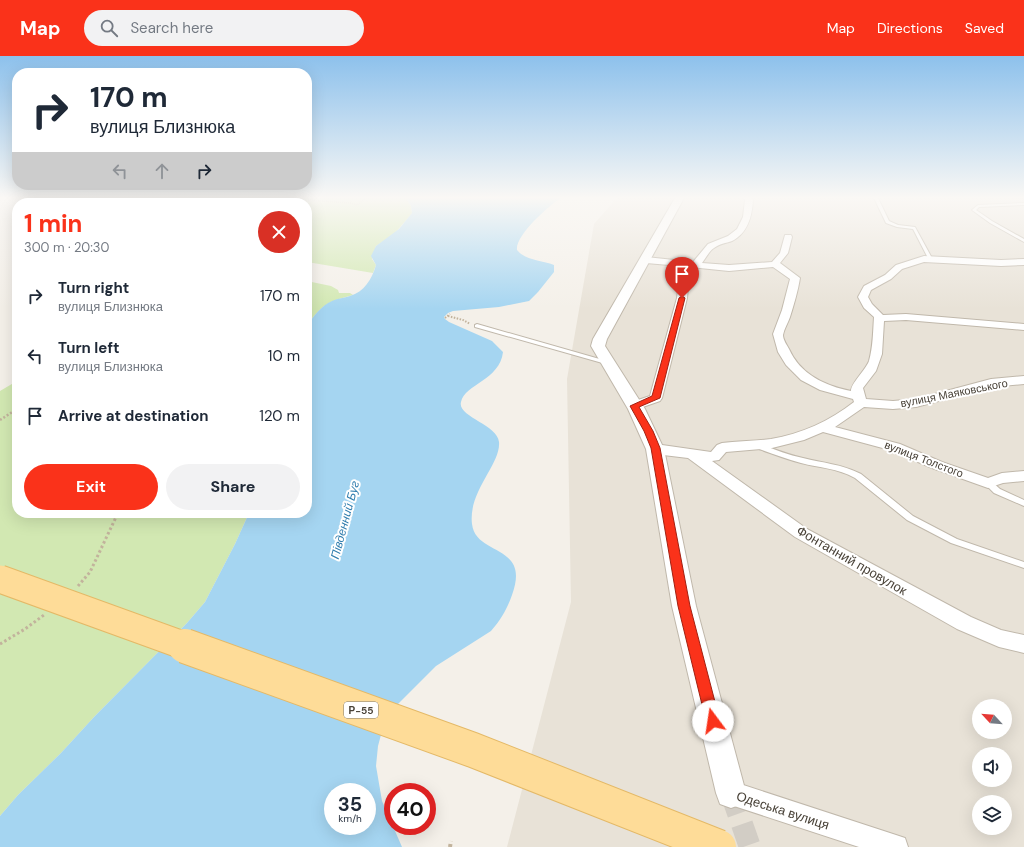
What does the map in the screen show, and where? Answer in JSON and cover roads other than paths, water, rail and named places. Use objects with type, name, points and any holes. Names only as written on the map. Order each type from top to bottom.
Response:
[{"type":"main road","name":"Р-55","points":[[0,578],[473,750],[719,847]]},
{"type":"street","name":"Одеська вулиця","points":[[660,235],[600,339],[598,346],[648,431],[655,448],[684,606],[731,793],[896,847]]},
{"type":"street","points":[[634,406],[656,398],[691,265],[702,259],[709,247],[735,235]]},
{"type":"street","points":[[646,260],[729,268],[775,264],[784,253],[788,237]]},
{"type":"street","points":[[655,448],[692,455],[714,457],[722,448],[774,443],[824,428],[851,412],[859,399],[857,387],[865,379],[876,361],[879,340],[879,316],[868,306],[863,296],[867,288],[888,277],[899,267],[911,262],[932,260],[1001,263],[1024,262]]},
{"type":"street","name":"вулиця Маяковського","points":[[775,264],[795,278],[794,288],[785,319],[778,334],[781,345],[788,360],[802,376],[819,386],[859,399],[893,405],[916,403],[991,383],[1024,380]]},
{"type":"street","points":[[878,318],[906,317],[1024,327]]},
{"type":"street","name":"вулиця Толстого","points":[[824,428],[895,447],[937,465],[988,483]]},
{"type":"street","name":"Фонтанний провулок","points":[[692,455],[749,494],[801,533],[964,623],[999,638],[1024,644]]},
{"type":"street","points":[[988,483],[1002,478],[1024,476]]},
{"type":"lane","points":[[918,235],[932,260]]},
{"type":"lane","points":[[1013,235],[1024,241]]},
{"type":"lane","points":[[477,326],[608,363]]},
{"type":"lane","points":[[758,445],[808,462],[837,466],[849,470],[910,518],[954,541],[1024,565]]},
{"type":"lane","points":[[988,483],[997,491],[1024,503]]},
{"type":"water","name":"Південний Буг","points":[[391,235],[523,235],[518,244],[517,250],[521,254],[534,260],[554,265],[554,272],[529,301],[499,307],[453,311],[444,317],[449,322],[492,341],[503,352],[496,369],[464,396],[461,402],[461,407],[471,417],[492,430],[497,436],[499,442],[495,459],[479,489],[475,500],[472,512],[472,524],[476,534],[483,542],[509,558],[514,567],[516,578],[508,605],[501,618],[491,631],[436,666],[398,704],[382,731],[378,746],[376,766],[384,806],[384,835],[397,835],[402,847],[0,847],[0,816],[18,795],[61,753],[94,717],[187,623],[205,602],[247,518],[312,518],[312,319],[328,303],[336,299],[355,294],[367,284],[376,265],[371,256],[376,246]]},
{"type":"tunnel","points":[[731,793],[750,847]]}]
